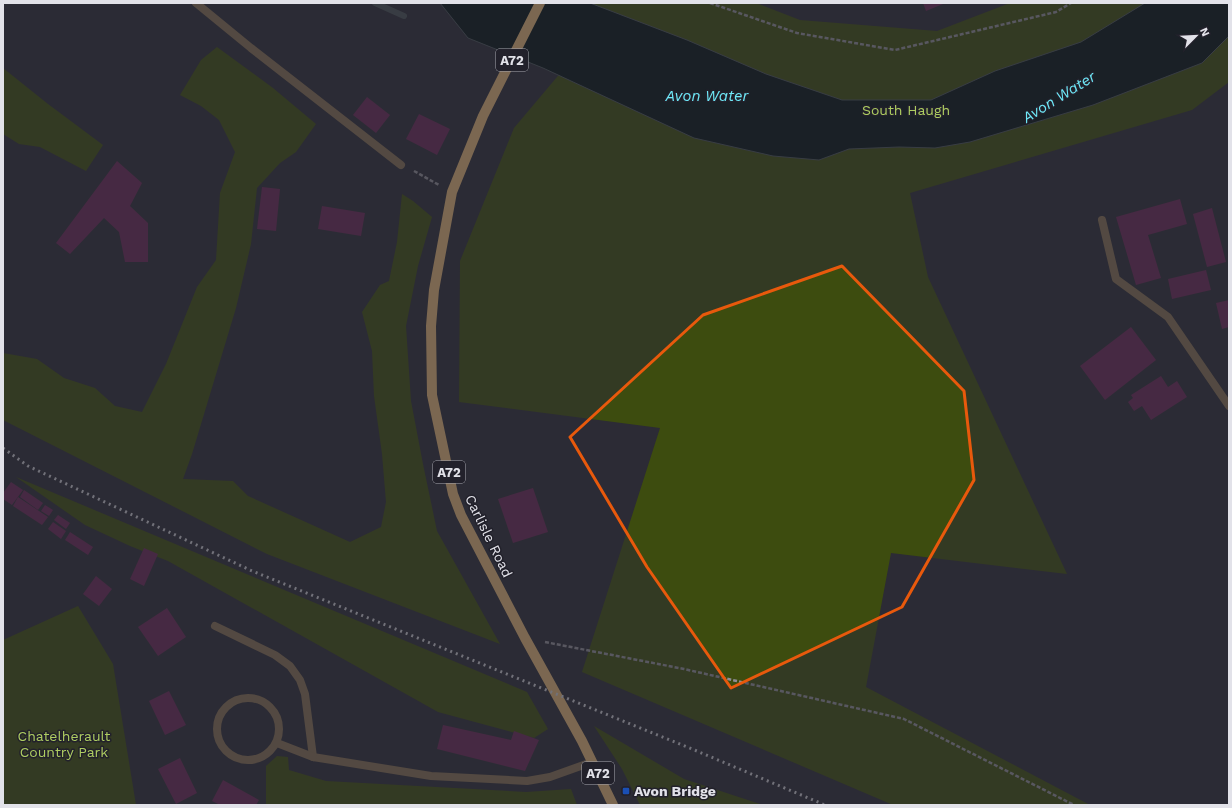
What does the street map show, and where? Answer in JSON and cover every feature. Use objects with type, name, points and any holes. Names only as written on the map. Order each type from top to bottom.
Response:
[{"type":"main road","name":"Carlisle Road","points":[[540,3],[483,116],[452,192],[434,290],[431,326],[432,395],[453,494],[461,515],[525,638],[582,741],[614,805]]},
{"type":"street","points":[[196,3],[257,53],[401,165]]},
{"type":"street","points":[[1102,220],[1116,279],[1168,316],[1229,406]]},
{"type":"street","points":[[215,626],[275,655],[290,666],[300,680],[304,694],[312,757]]},
{"type":"street","points":[[238,700],[259,700],[268,706],[274,714],[278,728],[277,743],[263,757],[254,760],[244,760],[234,757],[226,751],[220,743],[217,733],[218,723],[222,713],[229,705],[238,700]]},
{"type":"street","points":[[277,743],[312,757],[431,776],[527,781],[550,776],[592,762]]},
{"type":"path","points":[[710,3],[797,33],[895,50],[1056,12],[1071,3]]},
{"type":"path","points":[[401,165],[452,192]]},
{"type":"path","points":[[525,638],[684,669],[904,719],[1074,805]]},
{"type":"highlighted area","points":[[842,266],[964,391],[974,480],[902,607],[731,688],[647,567],[570,437],[703,315]]},
{"type":"green space","name":"South Haugh","points":[[587,3],[756,3],[800,20],[937,31],[1010,3],[1229,3],[1229,82],[1192,110],[910,193],[928,277],[1067,574],[891,553],[866,687],[1090,805],[893,805],[582,672],[660,428],[459,402],[460,261],[514,128],[573,58]]},
{"type":"green space","points":[[217,47],[273,88],[316,124],[296,152],[280,163],[257,188],[251,244],[236,308],[183,479],[233,481],[248,496],[350,542],[381,527],[386,502],[382,454],[374,396],[372,351],[362,312],[380,285],[389,281],[397,242],[402,194],[432,217],[418,266],[406,326],[411,401],[437,531],[500,644],[267,554],[3,420],[3,353],[37,359],[64,378],[95,388],[115,406],[142,412],[166,364],[197,287],[216,260],[220,193],[235,152],[219,120],[201,106],[180,95],[201,60]]},
{"type":"green space","points":[[3,68],[103,145],[86,171],[40,147],[19,144],[3,134]]},
{"type":"green space","points":[[16,477],[527,692],[548,729],[534,738],[438,712],[168,561],[130,546],[85,525]]},
{"type":"green space","name":"Chatelherault Country Park","points":[[78,606],[113,664],[136,805],[3,805],[3,640]]},
{"type":"green space","points":[[594,726],[684,779],[763,805],[640,805],[622,769]]},
{"type":"green space","points":[[277,756],[288,757],[289,770],[326,781],[526,792],[571,789],[577,805],[266,805],[266,766]]},
{"type":"water","name":"Avon Water","points":[[440,3],[590,3],[687,40],[766,74],[842,100],[931,100],[995,71],[1081,42],[1145,3],[1229,3],[1229,36],[1202,63],[1093,105],[970,142],[935,148],[899,147],[849,149],[819,160],[773,156],[694,138],[543,68],[468,38]]},
{"type":"building","points":[[923,3],[942,3],[943,4],[926,11]]},
{"type":"building","points":[[367,97],[390,115],[376,133],[353,115]]},
{"type":"building","points":[[419,114],[450,129],[437,155],[406,139]]},
{"type":"building","points":[[117,161],[142,183],[130,206],[148,223],[148,262],[125,262],[119,232],[104,218],[70,254],[56,243]]},
{"type":"building","points":[[262,187],[280,189],[276,231],[257,229]]},
{"type":"building","points":[[1180,199],[1187,224],[1148,235],[1161,278],[1136,285],[1116,217]]},
{"type":"building","points":[[322,206],[365,213],[361,236],[318,229]]},
{"type":"building","points":[[1212,208],[1226,262],[1207,267],[1193,214]]},
{"type":"building","points":[[1206,270],[1211,290],[1172,299],[1168,279]]},
{"type":"building","points":[[1229,300],[1229,327],[1222,329],[1216,303]]},
{"type":"building","points":[[1131,327],[1156,360],[1105,400],[1080,366]]},
{"type":"building","points":[[1161,376],[1168,387],[1177,381],[1187,397],[1151,420],[1142,406],[1134,411],[1128,402],[1133,398],[1131,395]]},
{"type":"building","points":[[11,482],[23,490],[12,505],[3,499],[3,493]]},
{"type":"building","points":[[533,488],[548,532],[513,543],[498,499]]},
{"type":"building","points":[[24,490],[43,503],[38,510],[20,497]]},
{"type":"building","points":[[18,497],[48,517],[42,525],[13,506]]},
{"type":"building","points":[[45,505],[53,510],[49,516],[41,511]]},
{"type":"building","points":[[58,515],[70,523],[66,529],[54,520]]},
{"type":"building","points":[[53,522],[66,531],[61,539],[48,529]]},
{"type":"building","points":[[70,532],[93,547],[88,555],[65,540]]},
{"type":"building","points":[[144,548],[158,554],[144,586],[130,579]]},
{"type":"building","points":[[96,576],[112,589],[99,606],[83,594]]},
{"type":"building","points":[[167,608],[186,637],[158,656],[138,627]]},
{"type":"building","points":[[169,691],[186,725],[165,735],[149,701]]},
{"type":"building","points":[[443,725],[511,740],[514,731],[539,740],[525,771],[437,749]]},
{"type":"building","points":[[180,758],[197,793],[176,804],[158,769]]},
{"type":"building","points":[[223,780],[259,800],[256,805],[220,805],[212,801]]},
{"type":"waterway","points":[[375,3],[404,16]]},
{"type":"railway","points":[[3,448],[28,466],[250,570],[692,749],[825,805]]},
{"type":"place","name":"Avon Bridge","points":[[626,791]]}]
